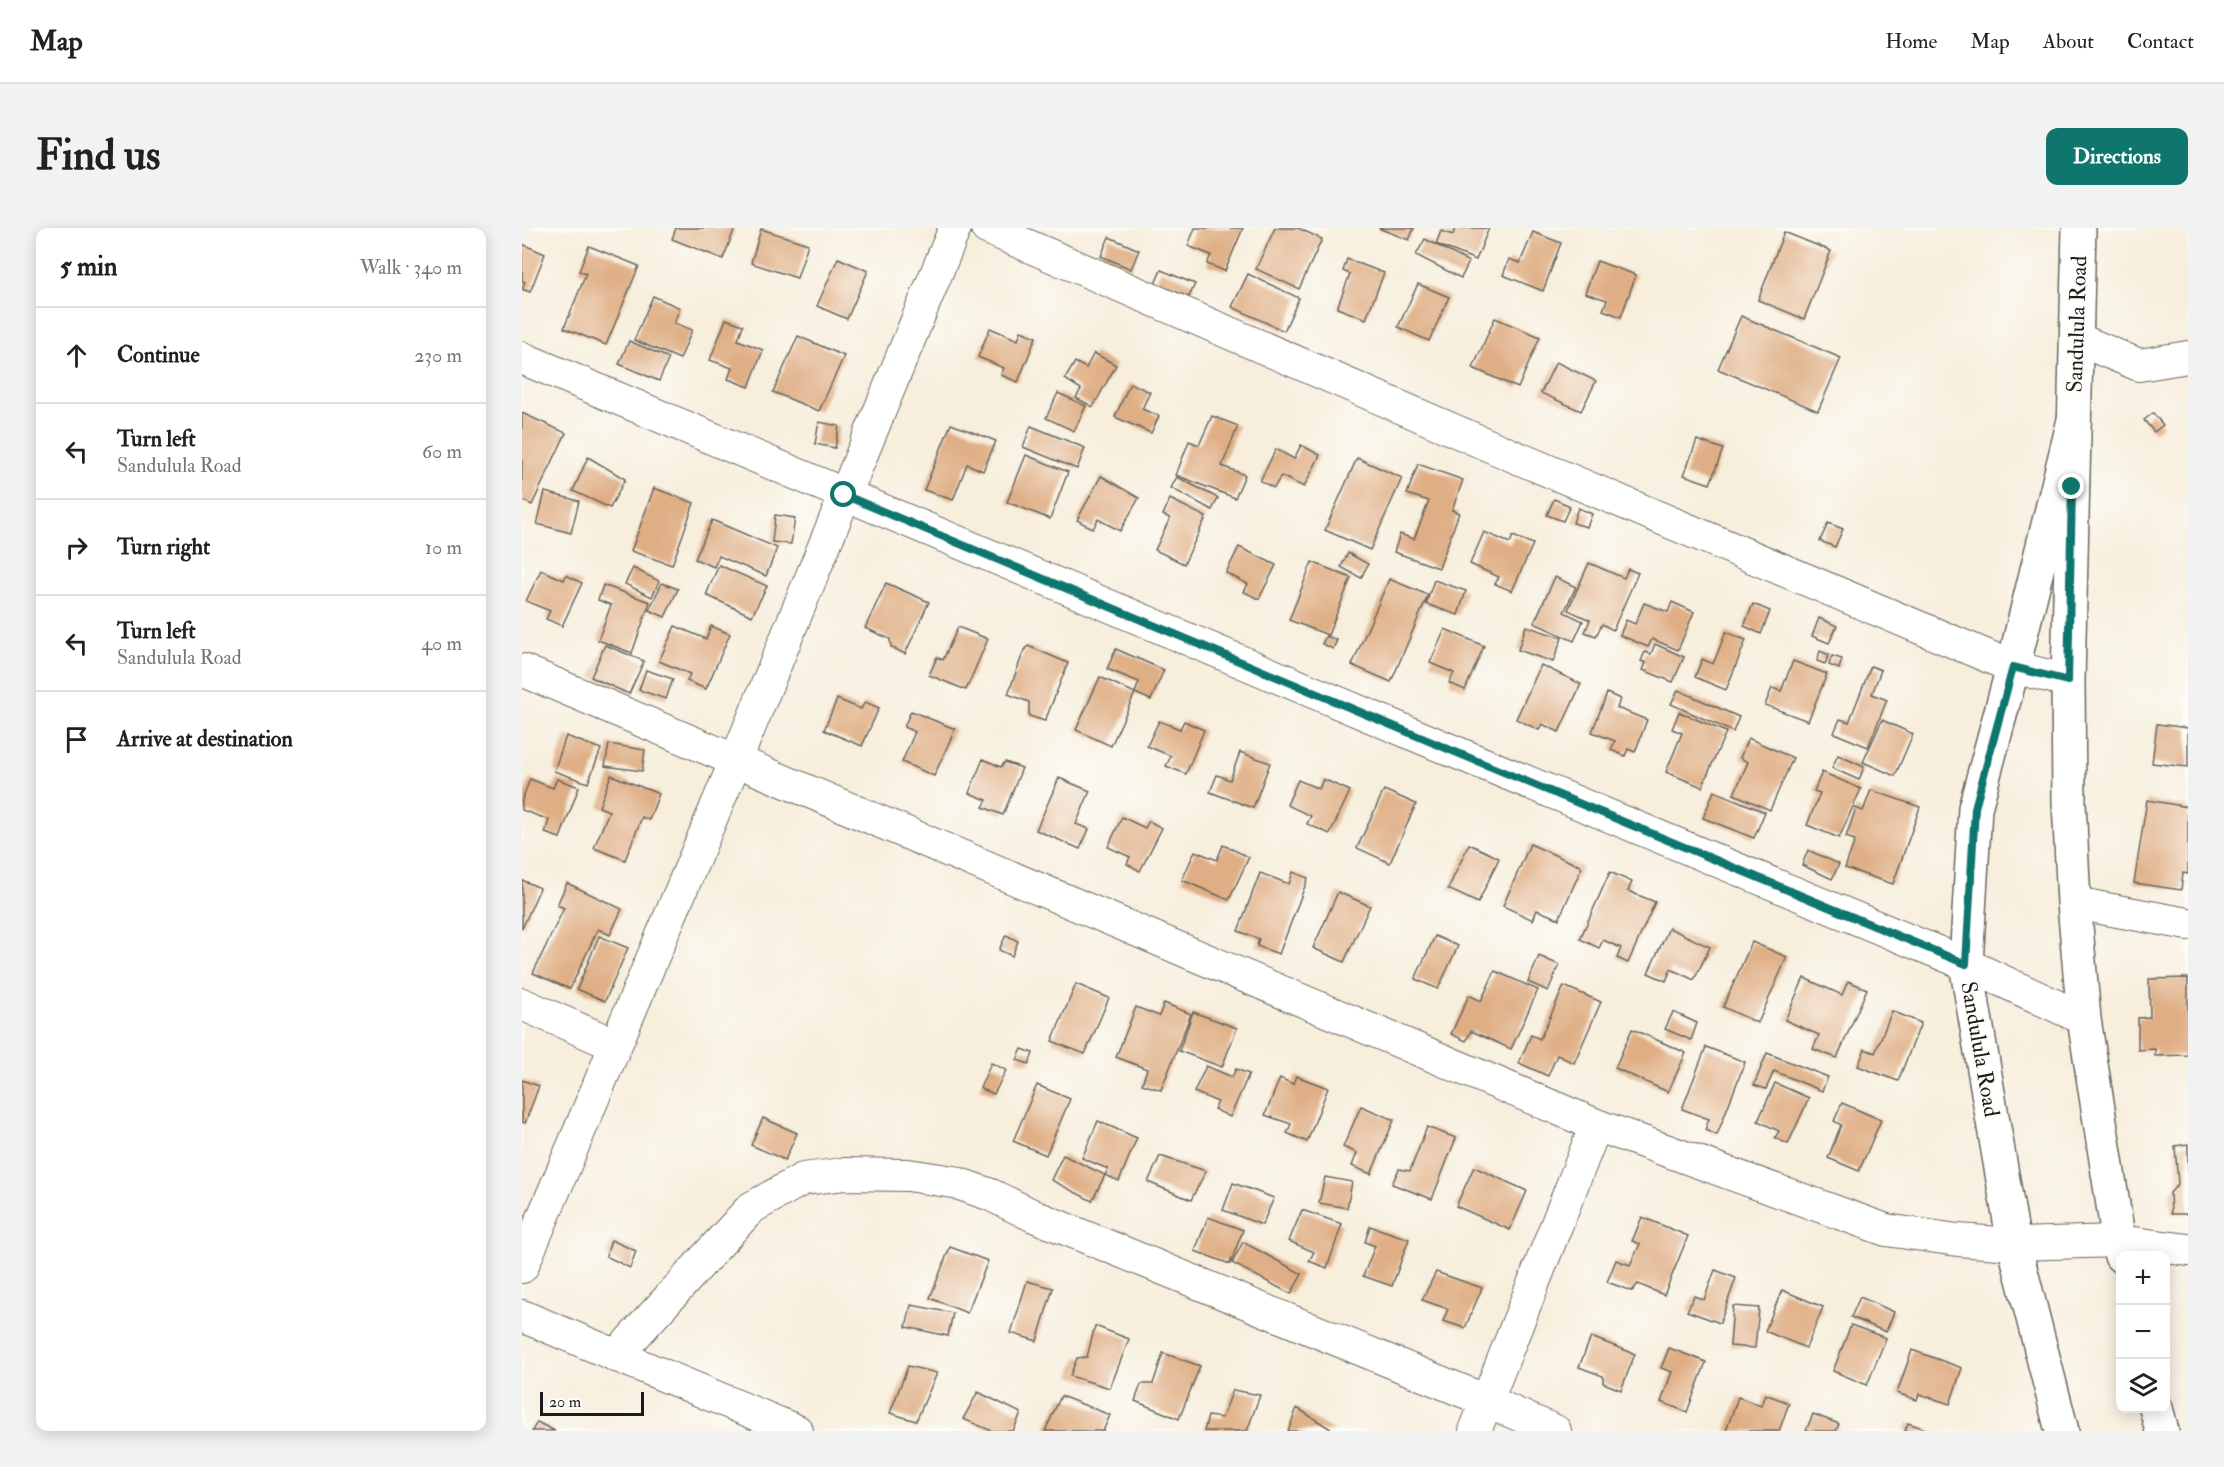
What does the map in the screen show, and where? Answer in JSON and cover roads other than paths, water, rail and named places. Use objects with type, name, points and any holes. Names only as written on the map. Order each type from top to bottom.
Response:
[{"type":"street","points":[[522,1267],[736,760],[955,228]]},
{"type":"street","points":[[987,228],[1500,450],[2013,667],[2068,681]]},
{"type":"street","name":"Sandulula Road","points":[[2079,228],[2068,681],[2069,802],[2074,903],[2084,1019],[2120,1248]]},
{"type":"street","points":[[2077,339],[2139,365],[2188,357]]},
{"type":"street","points":[[522,358],[1448,749],[1966,964],[2084,1019]]},
{"type":"street","name":"Sandulula Road","points":[[2062,1431],[2014,1244],[1966,964],[1975,808],[2013,667],[2074,420]]},
{"type":"street","points":[[522,670],[1596,1125],[1886,1230],[1958,1240],[2014,1244],[2188,1250]]},
{"type":"street","points":[[2074,903],[2188,924]]},
{"type":"street","points":[[522,1005],[615,1045]]},
{"type":"street","points":[[1475,1431],[1596,1125]]},
{"type":"street","points":[[616,1356],[751,1208],[803,1179],[844,1174],[908,1175],[954,1182],[991,1196],[1555,1431]]},
{"type":"street","points":[[522,1316],[797,1431]]},
{"type":"street","points":[[2157,1413],[2162,1431]]}]
